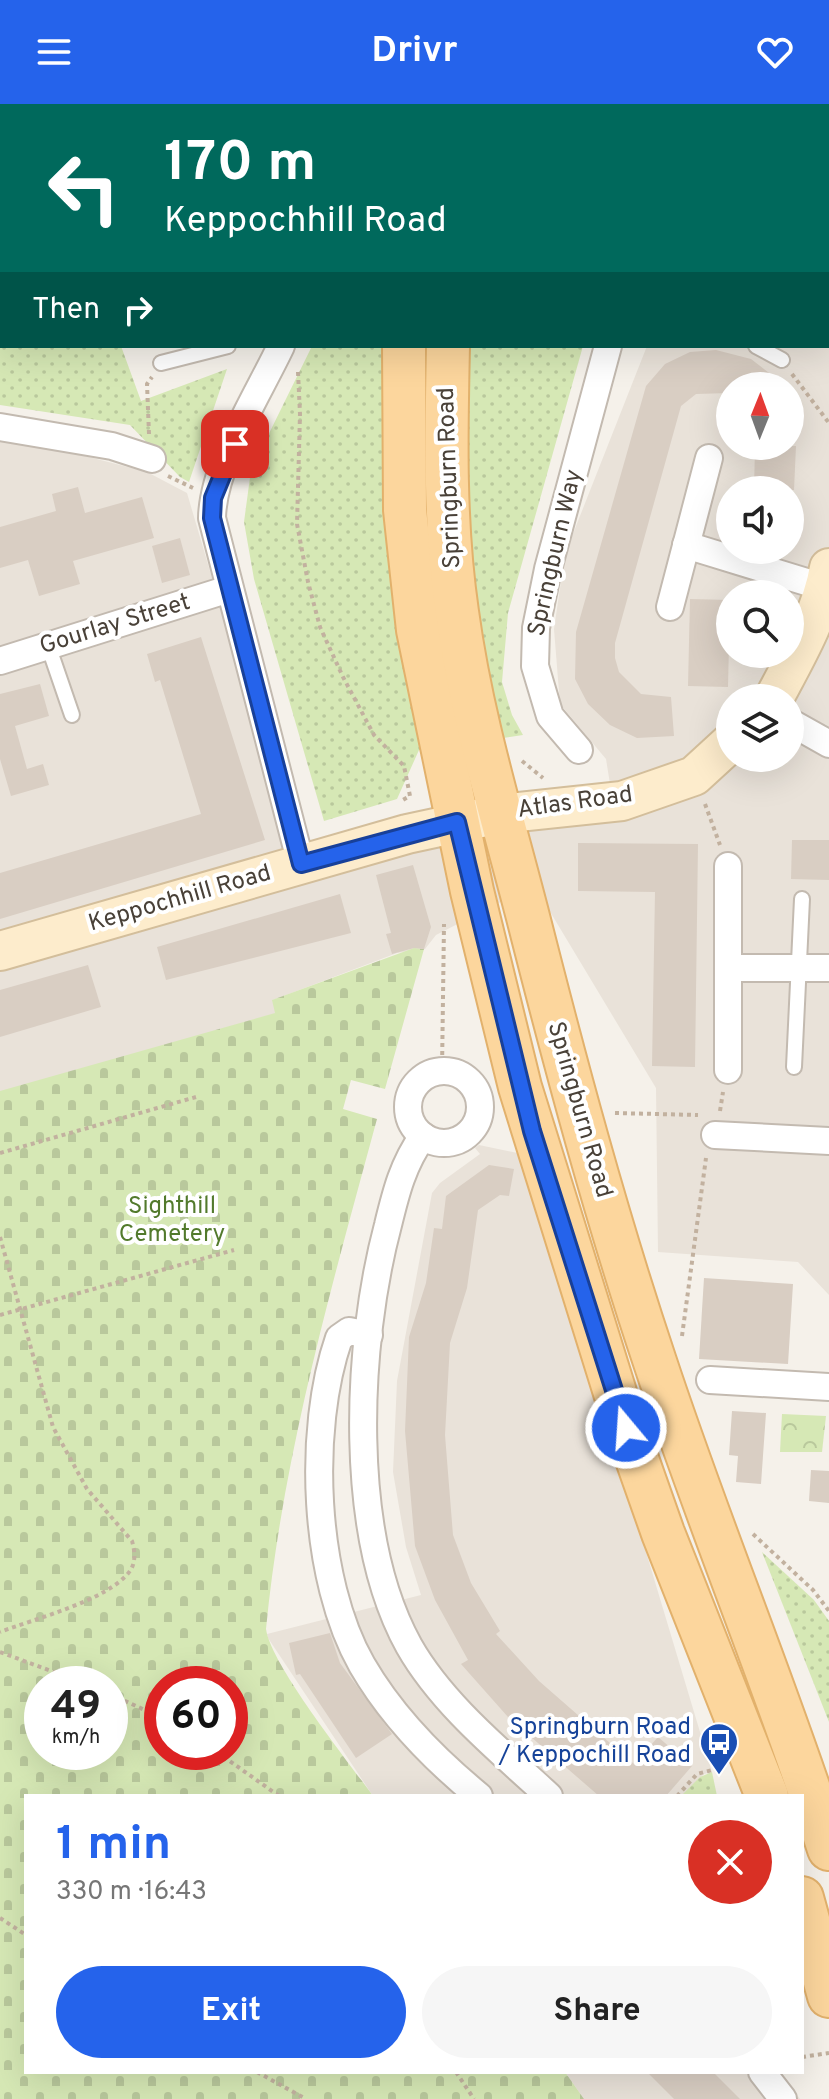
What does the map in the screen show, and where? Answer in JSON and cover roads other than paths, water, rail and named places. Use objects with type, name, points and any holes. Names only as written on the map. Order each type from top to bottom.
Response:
[{"type":"main road","name":"Springburn Road","points":[[404,348],[404,479],[411,574],[428,687],[520,1087],[585,1301],[663,1533],[760,1780]]},
{"type":"main road","name":"Springburn Road","points":[[448,348],[447,483],[451,568],[473,699],[500,814],[561,1048],[622,1260],[695,1478],[786,1717],[829,1849]]},
{"type":"main road","points":[[804,1907],[822,1990]]},
{"type":"street","name":"Springburn Way","points":[[579,750],[550,716],[535,666],[536,628],[548,569],[607,348]]},
{"type":"street","points":[[288,353],[213,498],[212,518],[301,864]]},
{"type":"street","points":[[0,427],[112,446],[152,459]]},
{"type":"street","points":[[670,607],[709,458]]},
{"type":"street","points":[[686,545],[827,578],[800,650],[782,684]]},
{"type":"street","name":"Gourlay Street","points":[[0,661],[229,589]]},
{"type":"street","points":[[804,730],[829,744]]},
{"type":"street","name":"Atlas Road","points":[[500,814],[622,801],[694,776],[716,756]]},
{"type":"street","name":"Keppochhill Road","points":[[0,951],[407,834],[500,814]]},
{"type":"street","points":[[728,866],[728,1070]]},
{"type":"street","points":[[728,968],[829,968]]},
{"type":"street","points":[[442,1071],[454,1072],[474,1087],[480,1111],[469,1133],[459,1140],[446,1143],[423,1136],[410,1119],[409,1099],[419,1081],[442,1071]]},
{"type":"street","points":[[715,1135],[829,1141]]},
{"type":"street","points":[[423,1136],[405,1161],[377,1269],[369,1335],[364,1425],[368,1508],[380,1568],[398,1623],[411,1650],[462,1712],[547,1794]]},
{"type":"street","points":[[369,1335],[349,1331],[339,1338],[323,1405],[321,1492],[335,1587],[352,1643],[381,1694],[444,1765],[477,1794]]},
{"type":"street","points":[[710,1380],[829,1387]]},
{"type":"street","points":[[764,2074],[783,2099]]},
{"type":"lane","points":[[161,363],[220,348]]},
{"type":"lane","points":[[760,348],[782,360]]},
{"type":"lane","points":[[48,645],[72,715]]},
{"type":"lane","points":[[794,1067],[802,899]]},
{"type":"place","name":"Springburn Road / Keppochill Road","points":[[719,1776]]},
{"type":"park label","name":"Sighthill Cemetery","points":[[172,1221]]}]
